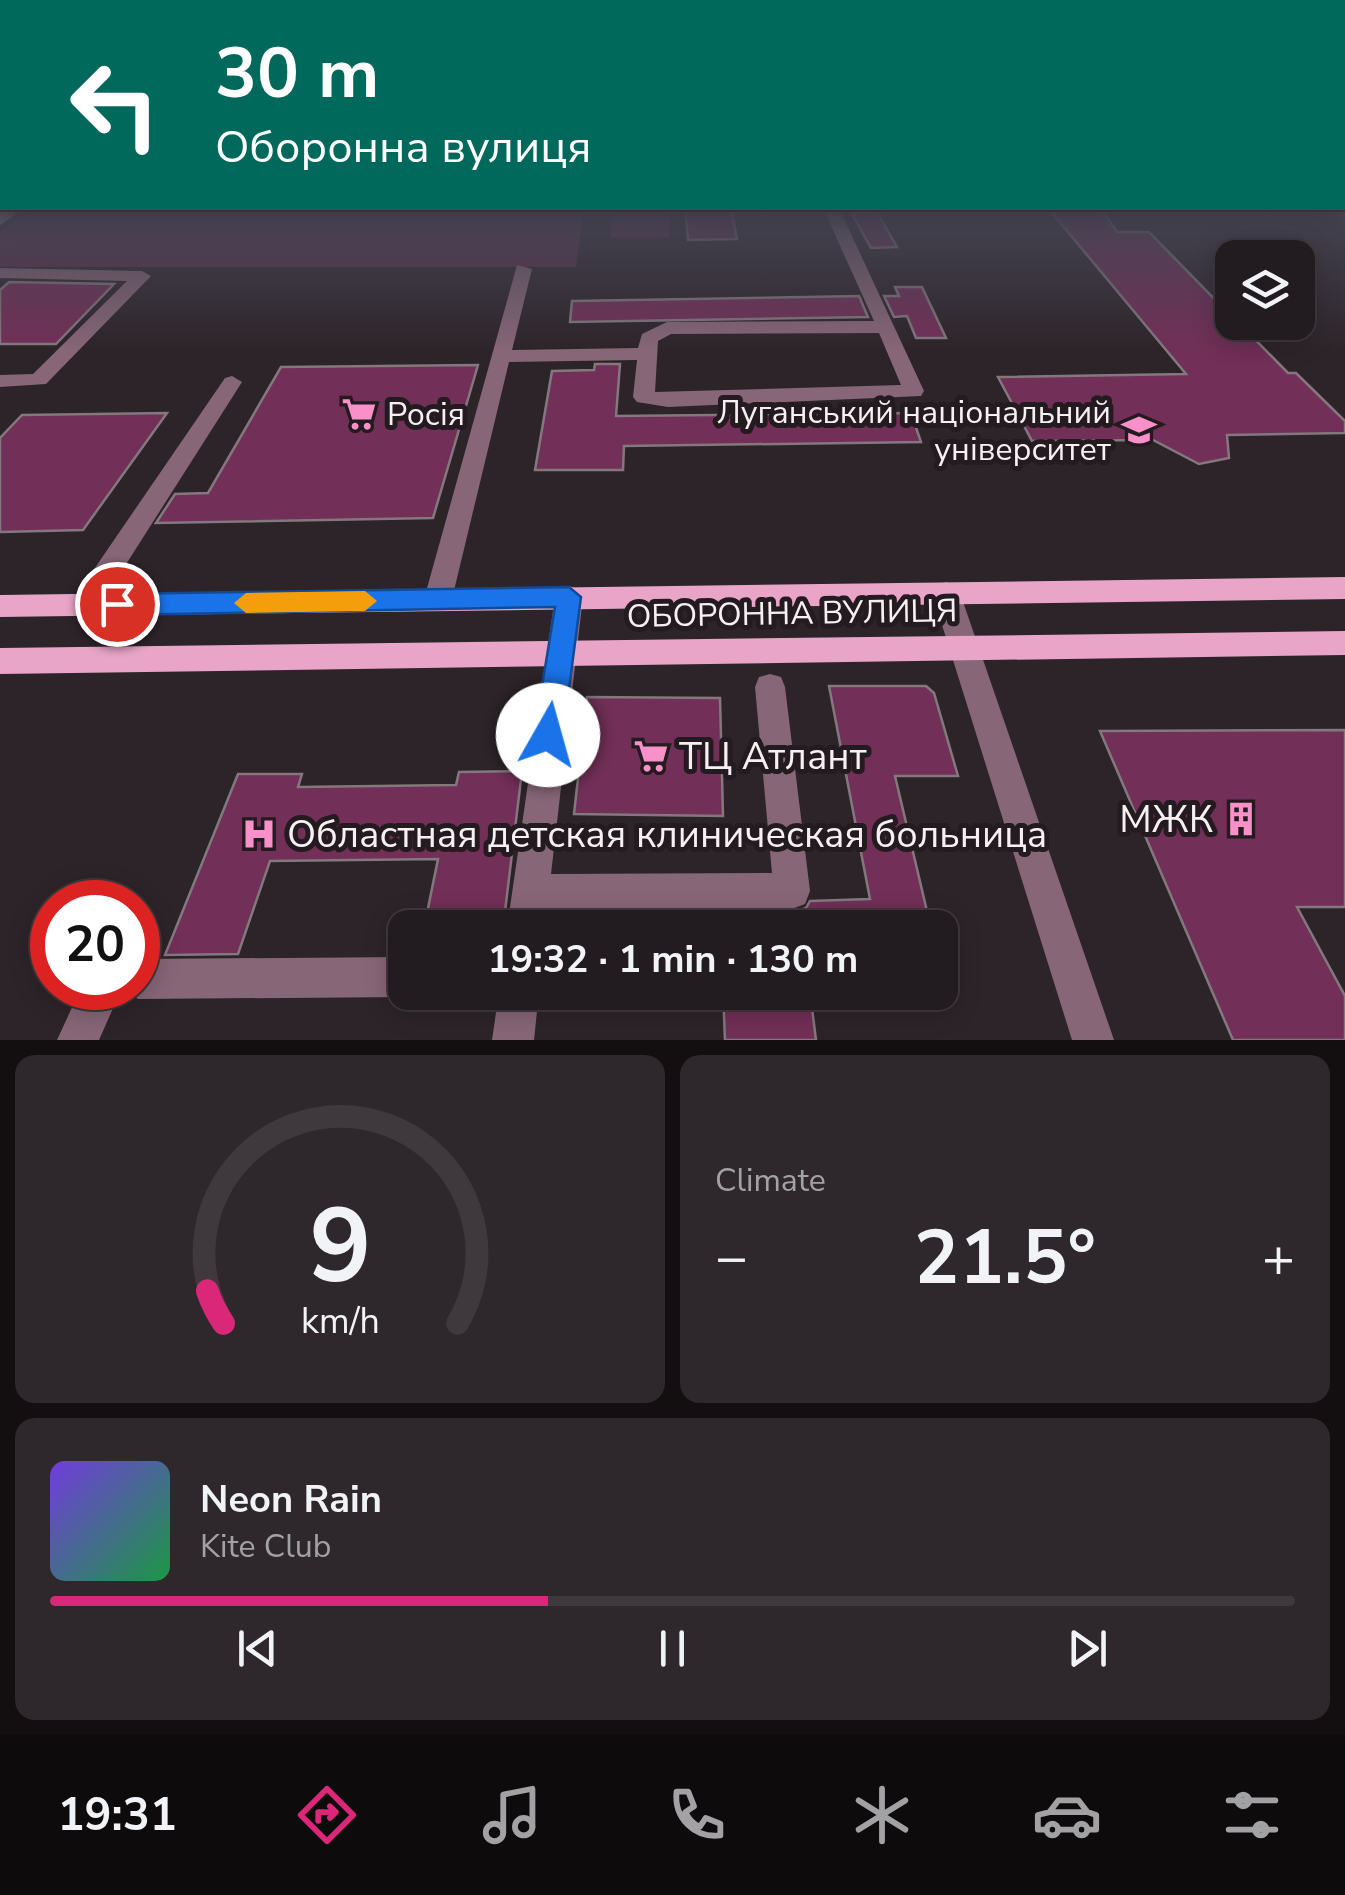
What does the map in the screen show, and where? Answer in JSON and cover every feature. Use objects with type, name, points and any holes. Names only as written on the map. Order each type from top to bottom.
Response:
[{"type":"main road","name":"ОБОРОННА ВУЛИЦЯ","points":[[0,606],[1345,588]]},
{"type":"main road","name":"ОБОРОННА ВУЛИЦЯ","points":[[0,661],[964,645],[1345,643]]},
{"type":"street","points":[[853,255],[886,327],[914,391],[644,397],[649,338],[667,328],[886,327]]},
{"type":"street","points":[[438,599],[523,269]]},
{"type":"street","points":[[0,273],[142,276],[39,380],[0,381]]},
{"type":"street","points":[[501,356],[648,354]]},
{"type":"street","points":[[85,605],[232,382]]},
{"type":"street","points":[[946,593],[1093,1040]]},
{"type":"street","points":[[569,597],[528,910],[792,891],[770,687]]},
{"type":"street","points":[[160,979],[388,976]]},
{"type":"street","points":[[78,1040],[92,1010]]},
{"type":"street","points":[[513,1040],[517,1010]]},
{"type":"shaded area","points":[[0,255],[578,255],[576,267],[0,267]]},
{"type":"building","points":[[1087,255],[1171,255],[1215,300],[1215,340],[1256,340],[1345,421],[1345,433],[1227,435],[1229,458],[1199,464],[1153,440],[1032,441],[998,377],[1186,374]]},
{"type":"building","points":[[9,282],[114,284],[56,344],[0,344],[0,290]]},
{"type":"building","points":[[895,287],[922,287],[946,338],[916,338],[907,316],[894,317],[884,296],[899,296]]},
{"type":"building","points":[[859,296],[868,317],[570,322],[572,301]]},
{"type":"building","points":[[595,364],[620,364],[616,416],[911,413],[921,442],[624,446],[623,470],[535,470],[552,371],[594,370]]},
{"type":"building","points":[[478,365],[433,518],[156,523],[175,494],[208,493],[281,367]]},
{"type":"building","points":[[167,413],[83,530],[0,532],[0,438],[22,415]]},
{"type":"building","points":[[829,686],[926,686],[934,693],[958,776],[895,776],[927,910],[800,910],[810,901],[870,899]]},
{"type":"building","name":"ТЦ Атлант","points":[[587,697],[720,698],[723,816],[574,814]]},
{"type":"building","name":"МЖК","points":[[1345,730],[1345,907],[1297,907],[1345,996],[1345,1040],[1233,1040],[1100,731]]},
{"type":"building","points":[[522,771],[505,910],[428,910],[438,859],[270,861],[238,954],[165,955],[238,774],[302,774],[298,787],[456,785],[459,772]]},
{"type":"building","points":[[724,1010],[812,1010],[816,1040],[725,1040]]},
{"type":"slow traffic","points":[[246,603],[365,601]]},
{"type":"place","name":"Росія","points":[[359,414]]},
{"type":"place","name":"Луганський національний університет","points":[[1139,430]]},
{"type":"place","name":"ТЦ Атлант","points":[[651,756]]},
{"type":"place","name":"МЖК","points":[[1241,819]]},
{"type":"place","name":"Областная детская клиническая больница","points":[[259,834]]},
{"type":"route","points":[[117,604],[569,597],[548,735]]}]
